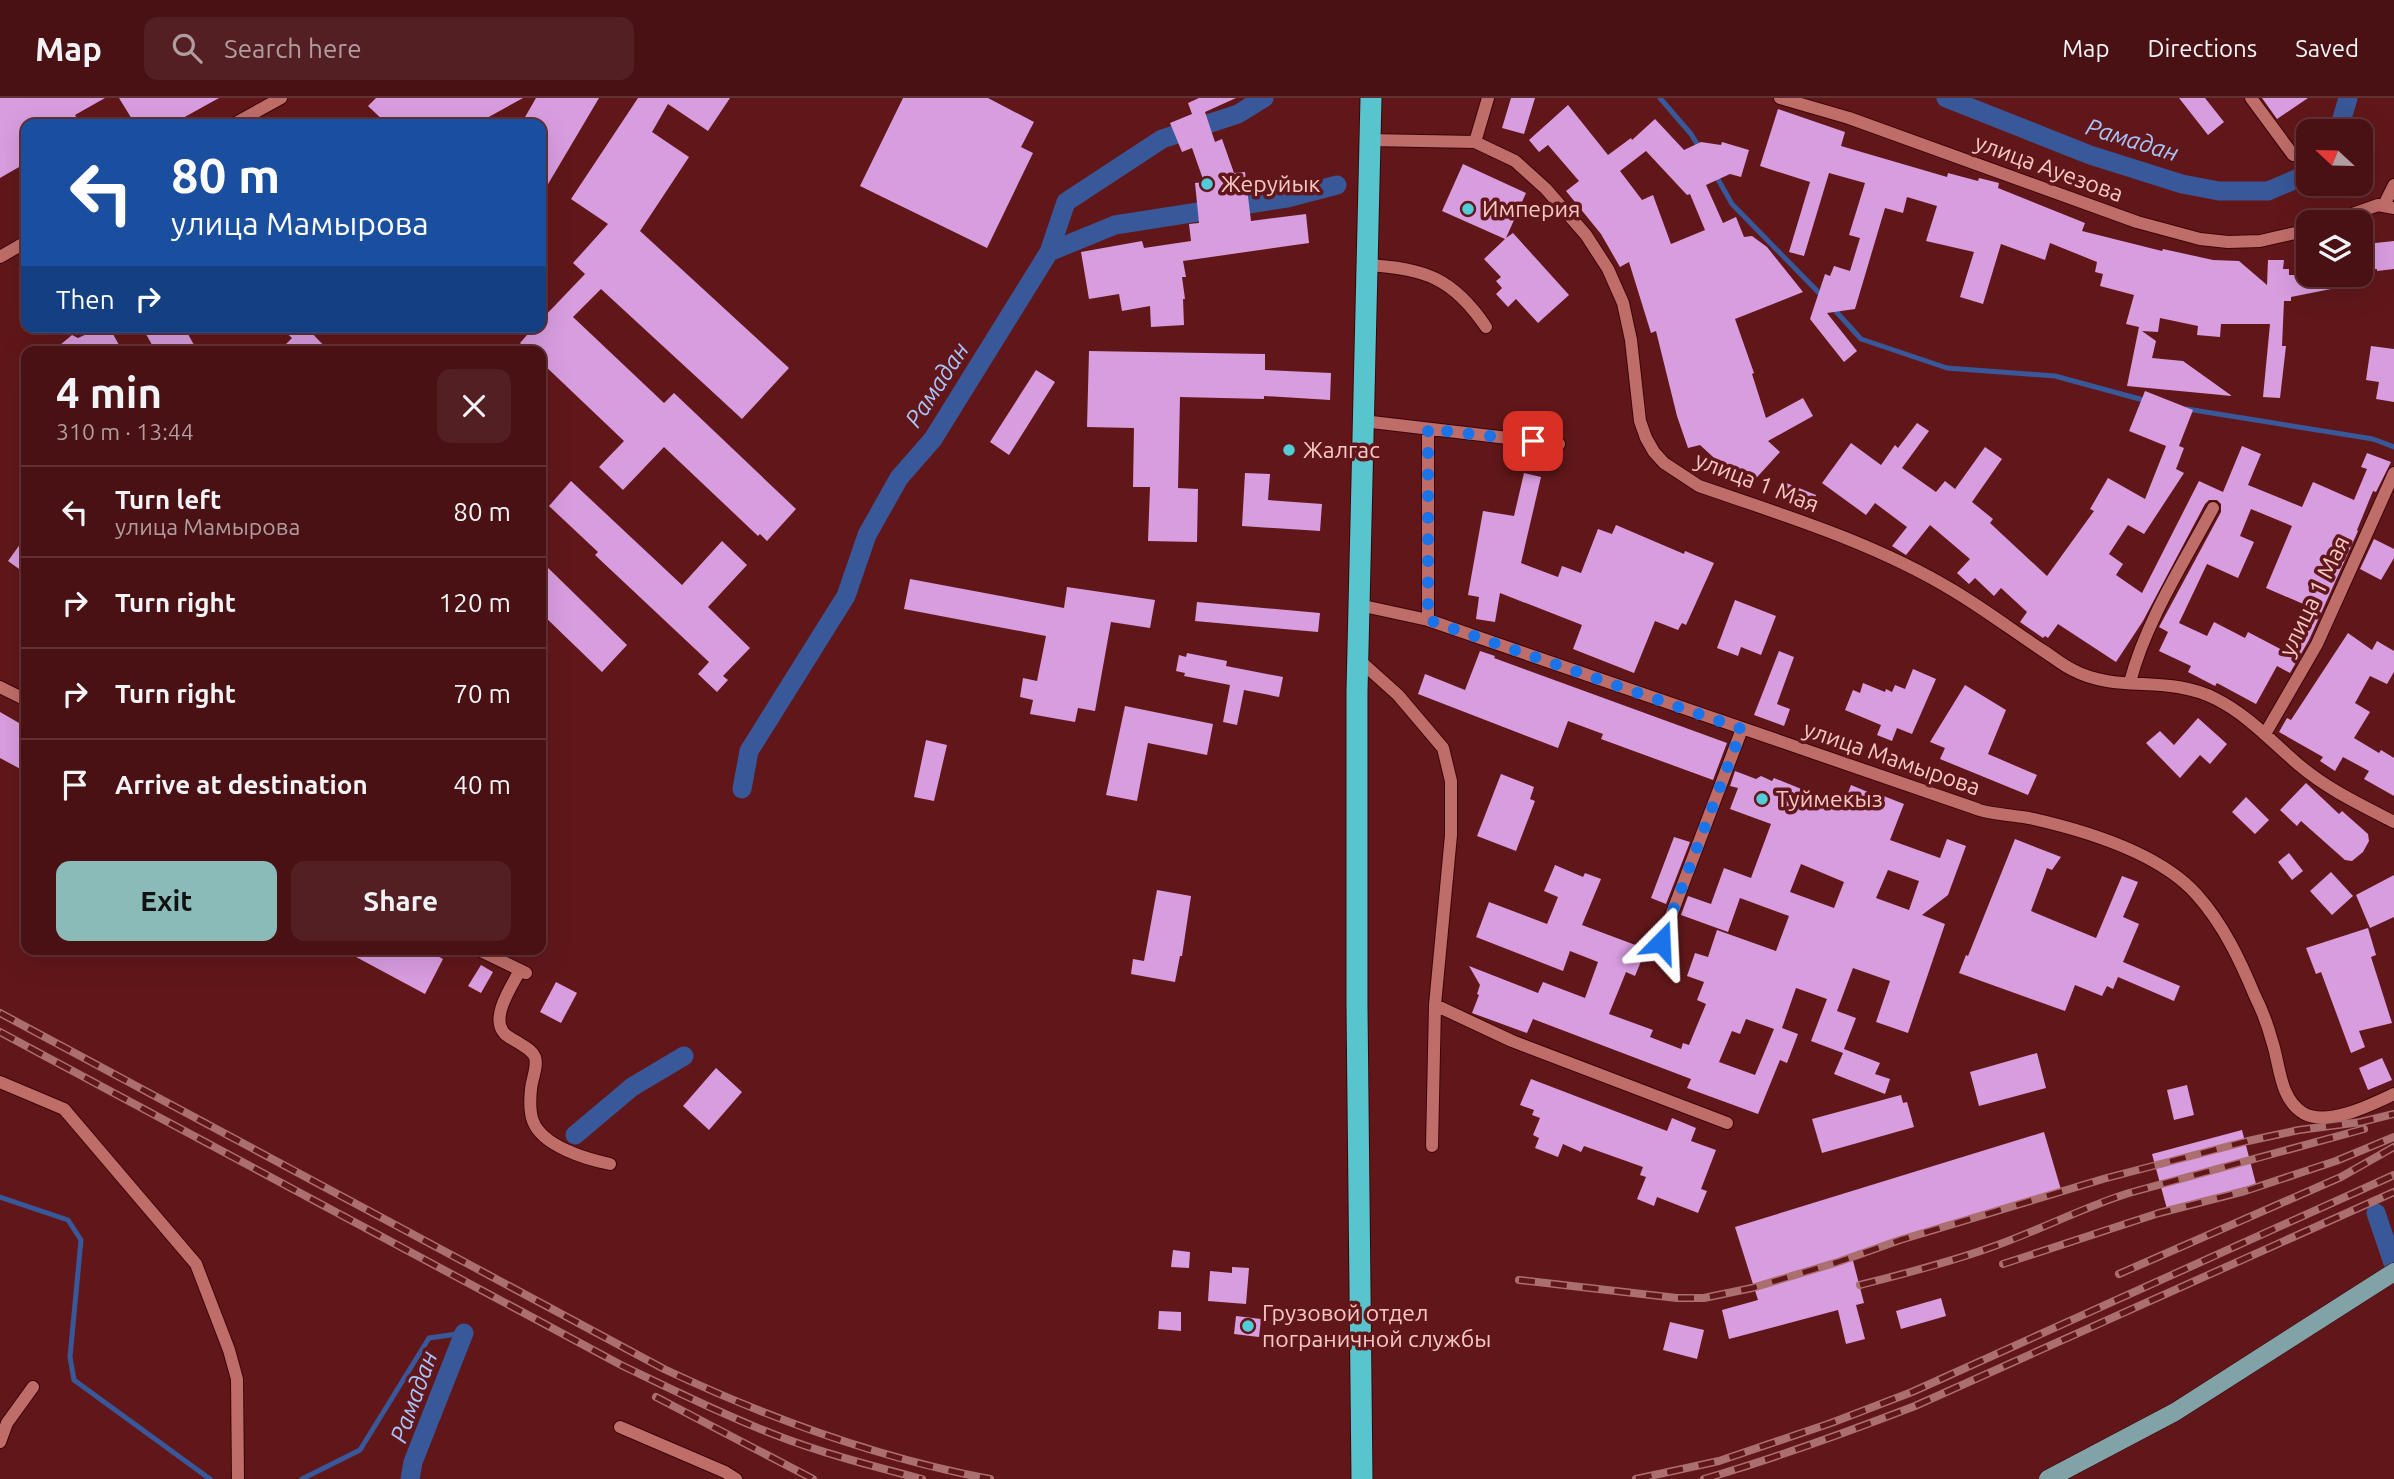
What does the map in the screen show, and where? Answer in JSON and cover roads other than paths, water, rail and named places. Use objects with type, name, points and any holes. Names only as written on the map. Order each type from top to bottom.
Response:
[{"type":"highway","points":[[1363,1479],[1357,841],[1359,605],[1371,98]]},
{"type":"main road","points":[[2048,1479],[2175,1412],[2386,1276]]},
{"type":"street","points":[[243,119],[281,98]]},
{"type":"street","points":[[1475,142],[1488,98]]},
{"type":"street","name":"улица Ауезова","points":[[1780,98],[1849,118],[2137,222],[2200,239],[2259,241],[2296,233]]},
{"type":"street","points":[[2252,98],[2293,155]]},
{"type":"street","name":"улица 1 Мая","points":[[1369,140],[1475,142],[1515,161],[1546,189],[1586,235],[1608,269],[1623,303],[1631,341],[1640,421],[1646,439],[1664,463],[1699,486],[1873,549],[1953,590],[2072,670],[2112,683],[2158,683],[2202,693],[2239,713],[2300,766],[2340,794],[2394,821]]},
{"type":"street","points":[[2363,210],[2389,206],[2394,185]]},
{"type":"street","points":[[0,257],[21,245]]},
{"type":"street","points":[[1367,265],[1402,267],[1436,278],[1457,291],[1486,327]]},
{"type":"street","points":[[1363,421],[1559,444]]},
{"type":"street","points":[[1428,429],[1428,620]]},
{"type":"street","name":"улица 1 Мая","points":[[2265,734],[2317,644],[2394,473]]},
{"type":"street","points":[[2130,682],[2135,661],[2213,508]]},
{"type":"street","name":"улица Мамырова","points":[[1359,605],[1428,620],[1983,813],[1996,812],[2070,827],[2138,854],[2175,874],[2217,920],[2257,998],[2272,1041],[2284,1089],[2294,1105],[2303,1113],[2322,1118],[2362,1110],[2394,1094]]},
{"type":"street","points":[[1359,660],[1404,701],[1443,748],[1451,781],[1451,835],[1435,1005],[1432,1146]]},
{"type":"street","points":[[0,687],[21,698]]},
{"type":"street","points":[[1661,942],[1742,729]]},
{"type":"street","points":[[489,955],[523,971],[500,1011],[500,1024],[504,1034],[535,1056],[530,1110],[533,1123],[544,1137],[578,1155],[610,1164]]},
{"type":"street","points":[[1435,1005],[1511,1041],[1727,1123]]},
{"type":"street","points":[[0,1082],[64,1109],[196,1264],[229,1350],[237,1379],[238,1479]]},
{"type":"street","points":[[0,1441],[8,1423],[33,1387]]},
{"type":"street","points":[[620,1427],[736,1479]]},
{"type":"waterway","name":"Рамадан","points":[[742,789],[749,751],[846,596],[867,535],[899,478],[933,439],[1049,252],[1066,202],[1162,139],[1238,114],[1264,98]]},
{"type":"waterway","points":[[1660,98],[1699,147]]},
{"type":"waterway","name":"Рамадан","points":[[1946,98],[2090,155],[2182,184],[2219,191],[2268,191],[2296,179]]},
{"type":"waterway","name":"Рамадан","points":[[2342,119],[2348,98]]},
{"type":"waterway","points":[[1715,174],[1732,204],[1823,297]]},
{"type":"waterway","points":[[1049,252],[1115,225],[1287,198],[1337,185]]},
{"type":"waterway","points":[[1832,307],[1861,339],[1947,368],[2055,376],[2147,401]]},
{"type":"waterway","points":[[2187,409],[2373,439],[2394,447]]},
{"type":"waterway","name":"Рамадан","points":[[575,1135],[632,1087],[684,1056]]},
{"type":"waterway","points":[[0,1197],[68,1220],[81,1240],[70,1357],[74,1380],[210,1479]]},
{"type":"waterway","points":[[2376,1213],[2394,1266]]},
{"type":"waterway","points":[[302,1479],[360,1450],[429,1338],[464,1333]]},
{"type":"waterway","name":"Рамадан","points":[[410,1479],[413,1462],[464,1333]]},
{"type":"railway","points":[[0,1013],[664,1369],[783,1420],[865,1448],[990,1479]]},
{"type":"railway","points":[[0,1032],[621,1365],[715,1410],[773,1434],[828,1453],[922,1479]]},
{"type":"railway","points":[[1519,1280],[1677,1298],[1704,1298],[1752,1288],[2103,1179],[2248,1141],[2394,1114]]},
{"type":"railway","points":[[1860,1285],[2007,1242],[2129,1193],[2364,1129]]},
{"type":"railway","points":[[2003,1264],[2159,1213],[2245,1191],[2336,1161],[2394,1137]]},
{"type":"railway","points":[[2119,1274],[2341,1177],[2394,1147]]},
{"type":"railway","points":[[1636,1479],[1719,1461],[1912,1392],[2394,1175]]},
{"type":"railway","points":[[1704,1479],[1810,1445],[1915,1406],[2394,1192]]},
{"type":"railway","points":[[656,1397],[813,1479]]},
{"type":"place","name":"Жеруйык","points":[[1207,184]]},
{"type":"place","name":"Империя","points":[[1468,209]]},
{"type":"place","name":"Жалгас","points":[[1289,450]]},
{"type":"place","name":"Туймекыз","points":[[1762,799]]},
{"type":"place","name":"Грузовой отдел пограничной службы","points":[[1248,1326]]}]
